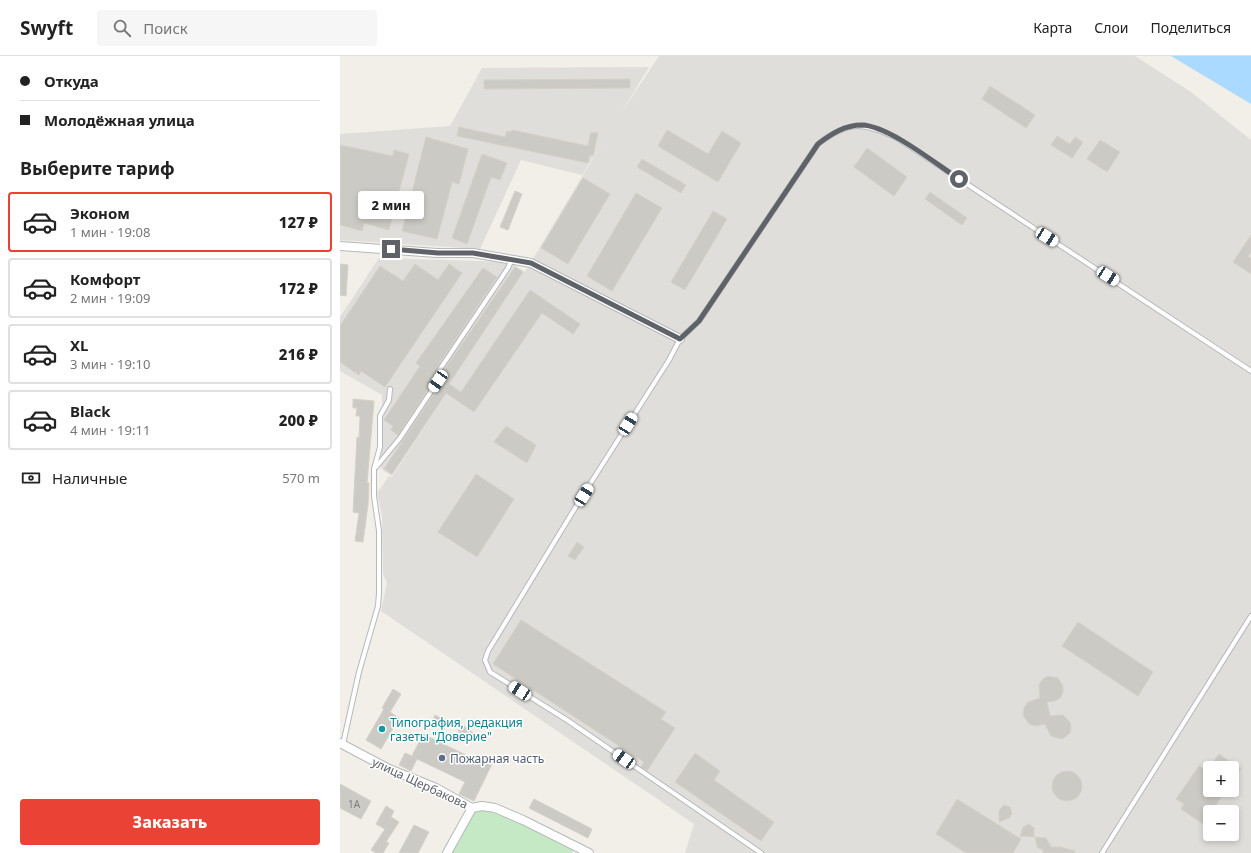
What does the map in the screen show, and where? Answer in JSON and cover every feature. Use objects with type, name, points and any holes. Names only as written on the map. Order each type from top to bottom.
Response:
[{"type":"street","points":[[340,246],[438,253],[473,253],[531,263],[680,339]]},
{"type":"street","name":"улица Щербакова","points":[[342,744],[389,769],[436,788],[472,808],[482,806],[495,808],[577,850],[589,853]]},
{"type":"street","points":[[447,853],[472,808]]},
{"type":"lane","points":[[761,853],[567,720],[490,672],[485,660],[488,651],[525,590],[669,360],[680,339],[699,321],[818,144],[833,132],[852,126],[863,125],[875,128],[897,138],[1251,371]]},
{"type":"lane","points":[[374,469],[400,438],[438,381],[438,372],[508,268],[512,259]]},
{"type":"lane","points":[[342,744],[359,672],[378,606],[379,531],[374,496],[374,469],[380,447],[380,416],[389,400],[390,389]]},
{"type":"lane","points":[[1102,853],[1251,616]]},
{"type":"shaded area","points":[[659,56],[1135,56],[1191,92],[1251,140],[1251,853],[685,853],[694,824],[381,611],[387,583],[383,574],[382,515],[377,493],[389,476],[392,477],[458,375],[392,476],[381,469],[382,395],[340,371],[340,317],[379,258],[510,262],[525,272],[604,140],[582,175],[521,160],[480,249],[340,240],[340,134],[450,126],[482,68],[649,67],[620,115]]},
{"type":"green space","points":[[480,809],[493,811],[574,849],[572,853],[451,853],[474,811]]},
{"type":"water","points":[[1171,56],[1251,56],[1251,104]]},
{"type":"building","points":[[630,79],[630,88],[484,89],[484,80]]},
{"type":"building","points":[[990,86],[1035,115],[1026,128],[982,99]]},
{"type":"building","points":[[459,127],[505,137],[507,131],[511,132],[512,130],[588,146],[591,132],[598,133],[593,156],[590,155],[588,163],[457,136]]},
{"type":"building","points":[[667,130],[708,154],[722,131],[741,143],[718,182],[658,146]]},
{"type":"building","points":[[1057,136],[1070,144],[1075,137],[1083,142],[1072,158],[1051,145]]},
{"type":"building","points":[[426,137],[468,149],[459,184],[452,182],[437,239],[402,231]]},
{"type":"building","points":[[1100,140],[1120,152],[1107,172],[1087,159]]},
{"type":"building","points":[[340,145],[393,156],[394,150],[409,154],[389,230],[364,223],[362,231],[340,225]]},
{"type":"building","points":[[867,148],[907,177],[894,196],[854,167]]},
{"type":"building","points":[[482,154],[507,163],[500,180],[491,177],[467,244],[452,238]]},
{"type":"building","points":[[642,159],[686,185],[681,193],[637,167]]},
{"type":"building","points":[[583,178],[610,194],[568,264],[541,248]]},
{"type":"building","points":[[515,191],[522,194],[508,230],[500,227]]},
{"type":"building","points":[[930,192],[967,218],[962,225],[925,199]]},
{"type":"building","points":[[636,193],[662,208],[612,291],[587,276]]},
{"type":"building","points":[[713,211],[727,219],[685,290],[671,282]]},
{"type":"building","points":[[1251,235],[1251,252],[1248,257],[1251,258],[1251,274],[1233,262]]},
{"type":"building","points":[[340,264],[348,265],[346,296],[340,295]]},
{"type":"building","points":[[415,264],[438,280],[449,264],[462,273],[385,387],[361,371],[359,375],[340,362],[340,326],[380,266],[403,281]]},
{"type":"building","points":[[515,267],[523,272],[449,384],[461,392],[530,290],[580,324],[573,334],[542,313],[474,412],[446,393],[392,474],[384,469],[441,383],[442,373]]},
{"type":"building","points":[[483,268],[497,277],[435,370],[434,380],[398,435],[391,430],[393,426],[384,420],[420,366],[416,363]]},
{"type":"building","points":[[353,399],[374,401],[367,483],[369,483],[368,505],[363,542],[355,541],[359,513],[353,512],[357,437],[359,438],[360,416],[356,416],[357,408],[353,408]]},
{"type":"building","points":[[506,426],[536,445],[527,463],[494,442]]},
{"type":"building","points":[[476,474],[514,499],[477,557],[438,532]]},
{"type":"building","points":[[577,542],[584,547],[575,560],[568,556]]},
{"type":"building","points":[[521,620],[666,712],[661,719],[675,728],[647,771],[641,767],[644,762],[493,664]]},
{"type":"building","points":[[1078,622],[1153,672],[1138,696],[1062,646]]},
{"type":"building","points":[[1048,676],[1058,678],[1063,686],[1063,692],[1060,698],[1055,701],[1047,702],[1050,716],[1063,715],[1070,722],[1070,733],[1062,739],[1051,736],[1045,724],[1036,726],[1029,724],[1023,715],[1024,708],[1028,702],[1040,698],[1039,684]]},
{"type":"building","name":"Типография, редакция газеты \"Доверие\"","points":[[393,689],[401,694],[390,712],[399,718],[381,749],[366,740],[384,709],[382,708]]},
{"type":"building","points":[[435,715],[448,722],[444,729],[432,722]]},
{"type":"building","points":[[463,725],[476,735],[472,741],[458,731]]},
{"type":"building","name":"Пожарная часть","points":[[423,734],[476,760],[478,755],[493,762],[474,801],[459,794],[465,782],[417,759],[411,771],[399,765],[405,753],[412,756]]},
{"type":"building","points":[[695,753],[720,771],[714,780],[774,822],[761,841],[675,782]]},
{"type":"building","points":[[1219,754],[1229,761],[1214,761]]},
{"type":"building","points":[[1199,766],[1203,769],[1203,797],[1221,797],[1216,805],[1203,805],[1203,824],[1181,809],[1184,804],[1176,799]]},
{"type":"building","points":[[1067,771],[1073,772],[1081,780],[1081,792],[1073,800],[1067,801],[1061,800],[1053,792],[1052,786],[1053,780],[1061,772]]},
{"type":"building","points":[[340,784],[371,801],[361,819],[340,808]]},
{"type":"building","points":[[534,799],[592,829],[588,838],[529,808]]},
{"type":"building","points":[[957,799],[1021,839],[1013,853],[966,853],[936,834]]},
{"type":"building","points":[[1004,805],[1010,807],[1012,814],[1009,818],[999,822],[999,810]]},
{"type":"building","points":[[386,806],[394,811],[391,817],[399,822],[386,842],[389,843],[383,853],[376,853],[371,850],[385,829],[376,824]]},
{"type":"building","points":[[1029,824],[1034,828],[1034,837],[1020,836],[1023,827]]},
{"type":"building","points":[[414,825],[429,832],[418,853],[399,853]]},
{"type":"building","points":[[1035,837],[1046,838],[1051,847],[1060,847],[1075,851],[1075,853],[1043,853],[1043,850],[1037,847]]},
{"type":"place","name":"Типография, редакция газеты \"Доверие\"","points":[[382,729]]},
{"type":"place","name":"Пожарная часть","points":[[442,758]]},
{"type":"route","points":[[391,249],[438,253],[473,253],[531,263],[680,339],[699,321],[818,144],[833,132],[852,126],[863,125],[875,128],[897,138],[959,179]]}]
